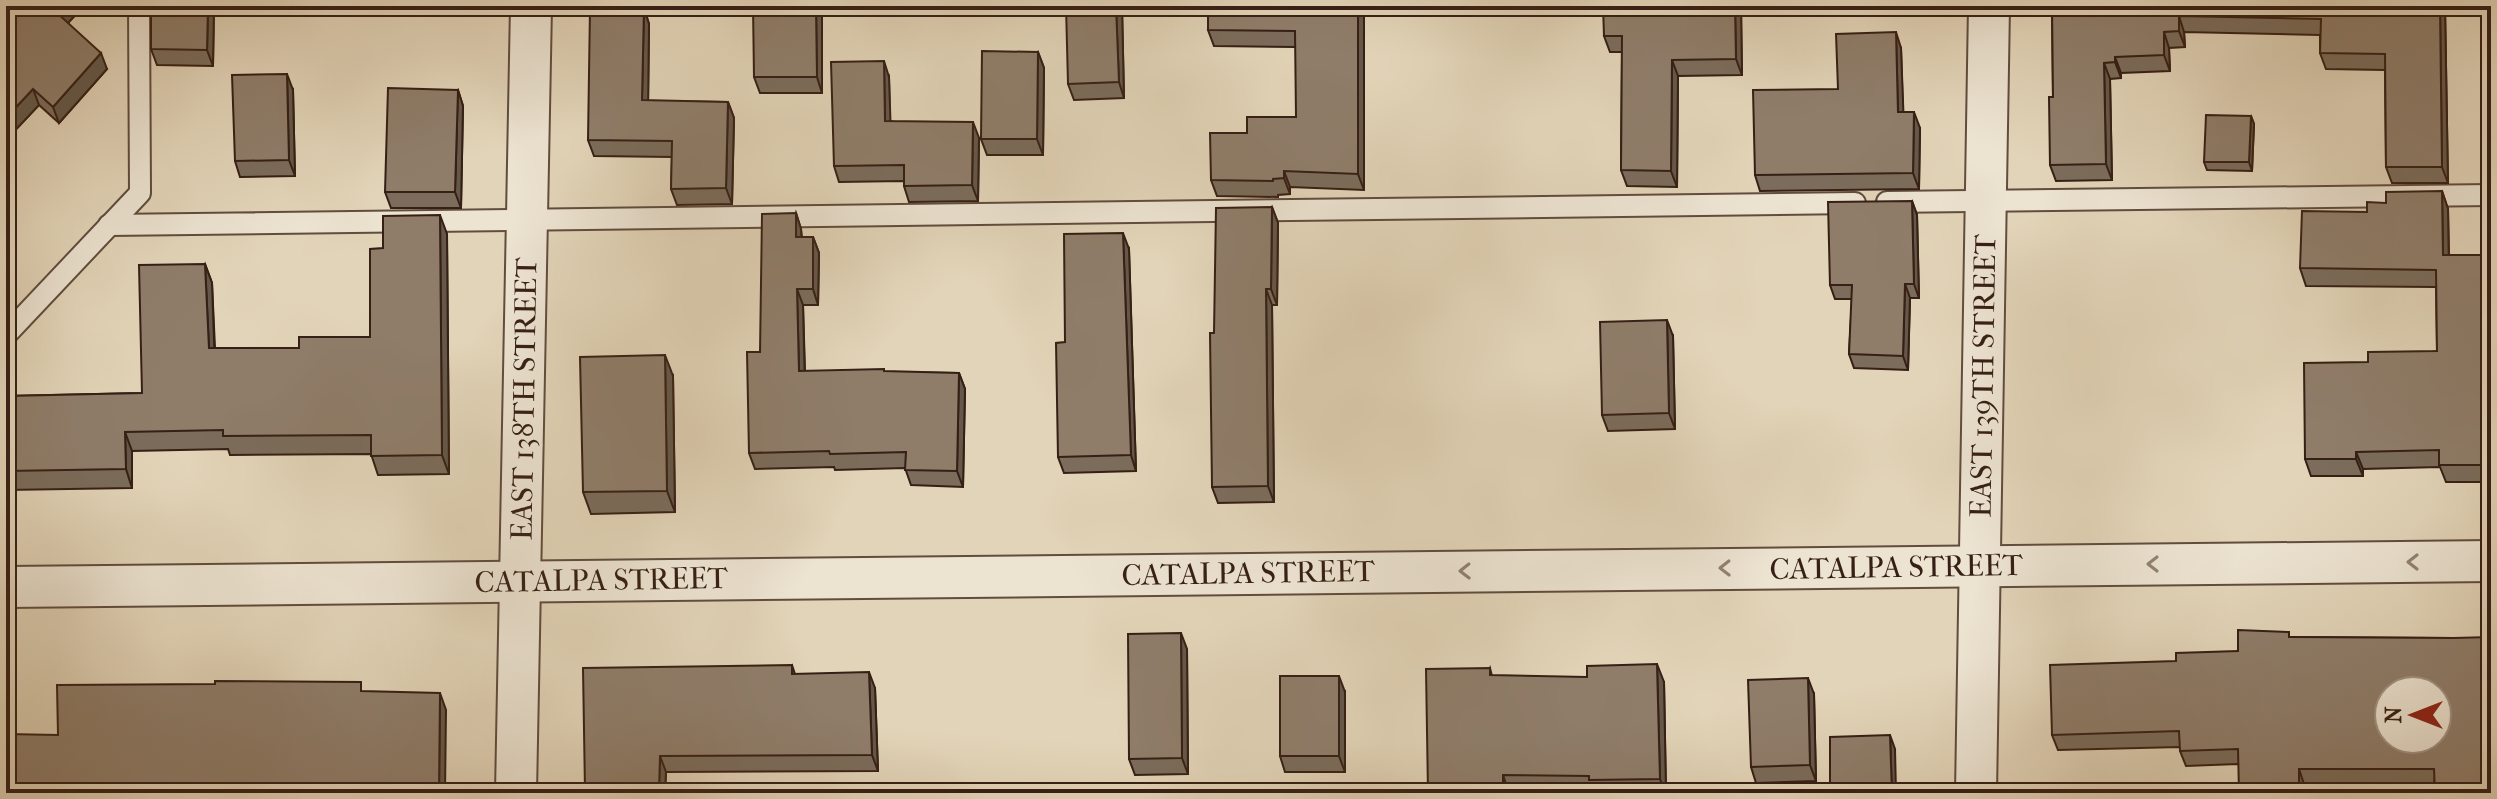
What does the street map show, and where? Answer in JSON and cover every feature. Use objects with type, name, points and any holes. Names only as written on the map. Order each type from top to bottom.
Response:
[{"type":"street","name":"EAST 138TH STREET","points":[[516,793],[531,6]]},
{"type":"street","name":"EAST 139TH STREET","points":[[1976,793],[1989,6]]},
{"type":"street","name":"CATALPA STREET","points":[[6,587],[2491,561]]},
{"type":"lane","points":[[6,335],[140,193],[139,6]]},
{"type":"lane","points":[[109,225],[2491,195]]},
{"type":"building","points":[[6,6],[63,6],[57,13],[101,53],[53,107],[33,89],[6,118]]},
{"type":"building","points":[[151,6],[208,6],[207,50],[151,49]]},
{"type":"building","points":[[753,6],[816,6],[817,77],[754,77]]},
{"type":"building","points":[[1066,6],[1116,6],[1119,82],[1068,84]]},
{"type":"building","points":[[1208,6],[1358,6],[1358,174],[1284,171],[1284,178],[1273,181],[1211,180],[1210,133],[1247,133],[1247,117],[1296,117],[1295,31],[1208,30]]},
{"type":"building","points":[[1603,6],[1735,6],[1736,59],[1672,60],[1671,171],[1621,170],[1622,36],[1604,36]]},
{"type":"building","points":[[2052,6],[2440,6],[2442,167],[2386,167],[2385,54],[2320,53],[2321,19],[2179,16],[2179,31],[2164,32],[2164,55],[2115,57],[2115,62],[2104,63],[2106,164],[2050,165]]},
{"type":"building","points":[[590,8],[644,8],[642,100],[728,102],[726,188],[671,189],[672,141],[588,140]]},
{"type":"building","points":[[1896,32],[1898,112],[1914,112],[1913,173],[1755,175],[1753,90],[1838,89],[1836,34]]},
{"type":"building","points":[[982,51],[1038,52],[1037,139],[981,139]]},
{"type":"building","points":[[884,61],[885,121],[973,122],[972,185],[904,186],[904,165],[834,166],[831,62]]},
{"type":"building","points":[[287,74],[289,160],[235,161],[232,75]]},
{"type":"building","points":[[388,88],[458,90],[455,192],[385,192]]},
{"type":"building","points":[[2206,115],[2251,116],[2249,162],[2204,162]]},
{"type":"building","points":[[2442,191],[2443,255],[2491,255],[2491,465],[2439,465],[2439,450],[2356,452],[2356,459],[2305,459],[2304,363],[2368,362],[2368,352],[2437,351],[2436,270],[2300,268],[2302,211],[2367,212],[2367,202],[2386,203],[2386,192]]},
{"type":"building","points":[[1912,201],[1914,284],[1905,284],[1903,356],[1849,354],[1852,285],[1830,285],[1828,202]]},
{"type":"building","points":[[1272,207],[1271,289],[1266,289],[1268,486],[1212,487],[1210,333],[1214,333],[1216,208]]},
{"type":"building","points":[[796,213],[796,237],[813,237],[813,289],[797,289],[799,371],[884,369],[959,373],[957,471],[905,470],[906,452],[749,453],[747,352],[760,352],[762,214]]},
{"type":"building","points":[[440,215],[442,455],[371,456],[371,435],[223,436],[223,430],[125,432],[126,469],[6,471],[6,396],[142,393],[139,265],[205,264],[209,348],[299,348],[299,337],[370,337],[370,249],[383,248],[383,216]]},
{"type":"building","points":[[1123,233],[1131,455],[1058,457],[1056,343],[1065,342],[1064,234]]},
{"type":"building","points":[[1667,320],[1669,413],[1602,415],[1600,322]]},
{"type":"building","points":[[665,355],[667,491],[583,492],[580,357]]},
{"type":"building","points":[[2238,630],[2289,632],[2289,637],[2491,637],[2491,793],[2435,793],[2434,769],[2299,769],[2299,793],[2239,793],[2238,749],[2180,751],[2179,731],[2052,735],[2050,665],[2176,661],[2176,653],[2238,651]]},
{"type":"building","points":[[1181,633],[1182,758],[1129,759],[1128,634]]},
{"type":"building","points":[[1657,664],[1660,779],[1589,780],[1589,776],[1503,775],[1503,793],[1428,793],[1426,669],[1490,668],[1490,675],[1587,677],[1587,666]]},
{"type":"building","points":[[792,665],[792,674],[869,672],[872,755],[660,756],[659,790],[585,791],[583,668]]},
{"type":"building","points":[[1280,676],[1339,676],[1339,756],[1280,756]]},
{"type":"building","points":[[1808,678],[1810,765],[1751,767],[1748,680]]},
{"type":"building","points":[[215,681],[361,682],[361,691],[440,693],[439,793],[6,793],[6,734],[58,735],[57,685],[215,684]]},
{"type":"building","points":[[1890,735],[1892,793],[1830,793],[1830,737]]}]
